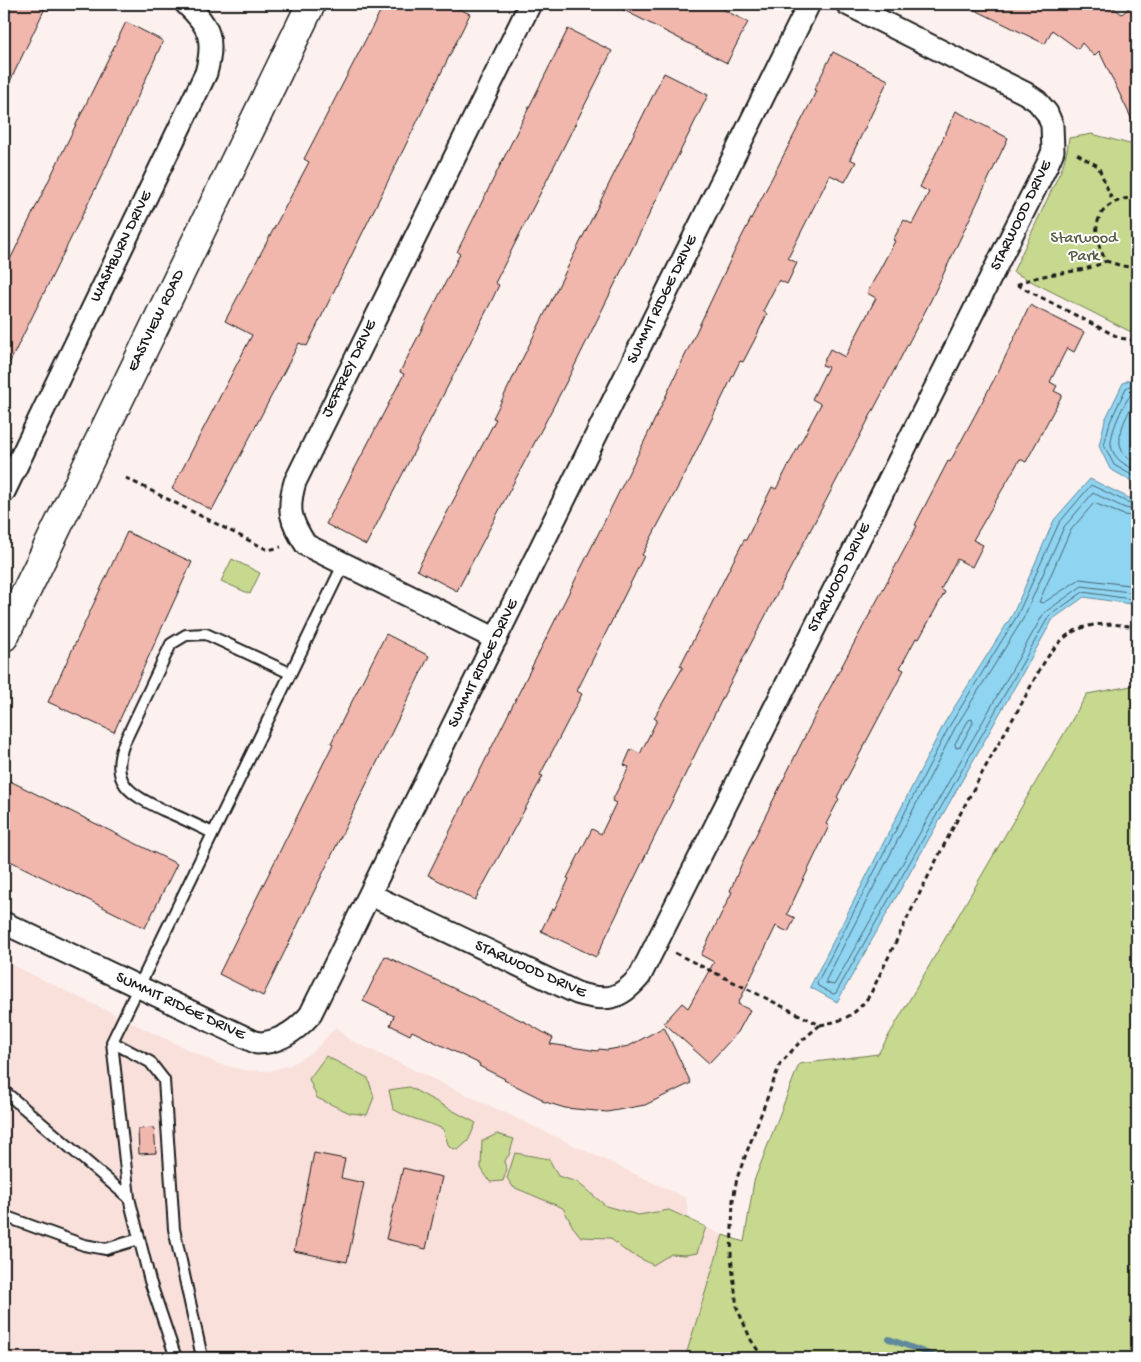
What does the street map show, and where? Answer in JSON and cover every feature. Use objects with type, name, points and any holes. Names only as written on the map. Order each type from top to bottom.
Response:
[{"type":"street","name":"WASHBURN DRIVE","points":[[4,492],[206,73],[211,54],[210,37],[202,19],[186,4]]},
{"type":"street","name":"EASTVIEW ROAD","points":[[4,638],[311,4]]},
{"type":"street","name":"JEFFREY DRIVE","points":[[496,639],[343,565],[306,545],[299,535],[290,512],[289,500],[295,482],[530,4]]},
{"type":"street","name":"SUMMIT RIDGE DRIVE","points":[[4,923],[244,1039],[257,1043],[272,1043],[299,1027],[310,1016],[809,4]]},
{"type":"street","name":"STARWOOD DRIVE","points":[[371,895],[577,993],[596,999],[614,997],[629,989],[640,976],[994,275],[1053,152],[1052,125],[1047,113],[1037,101],[1025,93],[846,4]]},
{"type":"lane","points":[[176,1358],[150,1281],[129,1198],[112,1042],[343,565]]},
{"type":"lane","points":[[213,833],[134,796],[121,779],[119,770],[118,757],[171,644],[186,635],[206,634],[290,673]]},
{"type":"lane","points":[[112,1042],[150,1062],[164,1080],[174,1229],[200,1358],[243,1358]]},
{"type":"lane","points":[[4,1091],[129,1198]]},
{"type":"lane","points":[[4,1216],[84,1245],[106,1249],[139,1239]]},
{"type":"path","points":[[1077,154],[1098,166],[1113,202]]},
{"type":"path","points":[[1106,261],[1100,250],[1096,231],[1099,217],[1113,202],[1137,197]]},
{"type":"path","points":[[1137,268],[1106,261],[1085,270],[1032,277],[1016,286],[1120,338],[1137,341]]},
{"type":"path","points":[[126,478],[268,550],[281,547]]},
{"type":"path","points":[[763,1358],[751,1340],[738,1308],[732,1256],[736,1185],[764,1102],[780,1064],[799,1042],[820,1025],[842,1021],[857,1012],[870,995],[971,789],[1048,657],[1067,636],[1083,626],[1102,623],[1137,627]]},
{"type":"path","points":[[657,943],[820,1025]]},
{"type":"shaded area","points":[[4,961],[216,1063],[244,1070],[269,1071],[290,1065],[314,1051],[336,1027],[348,1039],[686,1198],[689,1219],[723,1235],[685,1358],[4,1358]]},
{"type":"green space","name":"Starwood Park","points":[[1092,134],[1137,146],[1137,335],[1013,272],[1062,168],[1069,138]]},
{"type":"green space","points":[[232,559],[260,573],[250,594],[221,581]]},
{"type":"green space","points":[[1137,685],[1137,1358],[685,1358],[723,1235],[744,1242],[754,1181],[799,1064],[878,1054],[1087,694]]},
{"type":"green space","points":[[326,1056],[368,1078],[374,1097],[367,1115],[350,1113],[317,1098],[309,1079]]},
{"type":"green space","points":[[409,1087],[476,1123],[468,1141],[458,1150],[449,1147],[443,1129],[393,1109],[389,1090]]},
{"type":"green space","points":[[497,1134],[514,1139],[509,1155],[504,1162],[507,1169],[503,1181],[490,1182],[481,1168],[482,1141]]},
{"type":"green space","points":[[515,1153],[549,1159],[558,1176],[577,1182],[606,1206],[638,1215],[669,1210],[706,1227],[697,1253],[685,1255],[671,1254],[653,1265],[624,1250],[610,1238],[581,1237],[573,1227],[563,1208],[513,1187],[507,1178]]},
{"type":"water","points":[[1137,376],[1137,484],[1110,469],[1099,446],[1105,420],[1123,383]]},
{"type":"water","points":[[1090,479],[1129,498],[1137,499],[1137,605],[1084,597],[1053,619],[837,1002],[810,987],[945,722],[1013,614],[1054,520]]},
{"type":"building","points":[[4,4],[47,4],[4,94]]},
{"type":"building","points":[[384,4],[449,4],[470,14],[307,346],[299,343],[212,510],[172,489],[252,335],[225,321],[309,162],[304,159]]},
{"type":"building","points":[[612,4],[712,4],[748,22],[727,63]]},
{"type":"building","points":[[963,4],[1108,4],[1122,14],[1133,4],[1137,4],[1137,130],[1099,51],[1094,56],[1082,43],[1078,49],[1052,30],[1045,44]]},
{"type":"building","points":[[126,22],[163,41],[106,167],[4,374],[4,272]]},
{"type":"building","points":[[568,29],[612,51],[495,283],[499,285],[490,304],[366,545],[326,524],[404,374],[400,372],[460,254],[457,252]]},
{"type":"building","points":[[833,52],[888,80],[850,159],[856,162],[845,182],[830,175],[788,258],[797,263],[787,284],[779,280],[763,311],[767,314],[754,341],[743,362],[740,361],[687,470],[642,555],[644,556],[577,691],[582,694],[540,775],[543,776],[475,900],[428,875],[644,442],[737,246],[812,100],[816,91],[814,90]]},
{"type":"building","points":[[664,73],[708,95],[571,373],[457,591],[417,570],[496,419],[493,418]]},
{"type":"building","points":[[956,111],[1008,138],[931,300],[725,693],[596,957],[541,931],[552,909],[554,910],[569,879],[567,878],[592,829],[601,834],[616,803],[612,801],[629,767],[624,765],[631,749],[640,754],[657,720],[654,718],[683,667],[680,666],[744,540],[746,540],[772,487],[776,489],[821,404],[812,399],[828,367],[822,365],[830,349],[845,357],[876,298],[867,293],[904,220],[912,224],[929,192],[920,187]]},
{"type":"building","points":[[1030,305],[1084,332],[1074,352],[1067,348],[1050,382],[1057,386],[1054,391],[1062,395],[1026,462],[1020,459],[973,540],[983,545],[972,567],[957,559],[941,589],[945,592],[919,639],[916,638],[900,668],[904,670],[837,797],[839,799],[826,824],[829,826],[787,914],[795,918],[788,932],[776,926],[738,1004],[750,1010],[738,1032],[709,1063],[664,1023],[682,1003],[688,1008],[714,962],[701,955],[732,892],[730,891],[742,863],[815,716],[917,526],[915,525],[948,461],[950,462],[999,370]]},
{"type":"building","points":[[127,532],[192,562],[114,732],[48,702]]},
{"type":"building","points":[[386,634],[429,656],[263,996],[219,974]]},
{"type":"building","points":[[10,781],[177,864],[145,928],[4,858],[4,793]]},
{"type":"building","points":[[385,956],[527,1023],[553,1038],[550,1044],[598,1051],[599,1049],[607,1050],[629,1046],[664,1027],[691,1083],[645,1105],[607,1112],[565,1108],[542,1101],[542,1099],[479,1066],[480,1064],[412,1031],[410,1035],[390,1025],[394,1016],[363,1001]]},
{"type":"building","points":[[154,1128],[156,1153],[139,1154],[138,1129]]},
{"type":"building","points":[[314,1153],[345,1159],[341,1178],[364,1183],[347,1262],[294,1251]]},
{"type":"building","points":[[403,1168],[442,1177],[426,1249],[386,1239]]},
{"type":"waterway","points":[[889,1339],[940,1358]]}]
